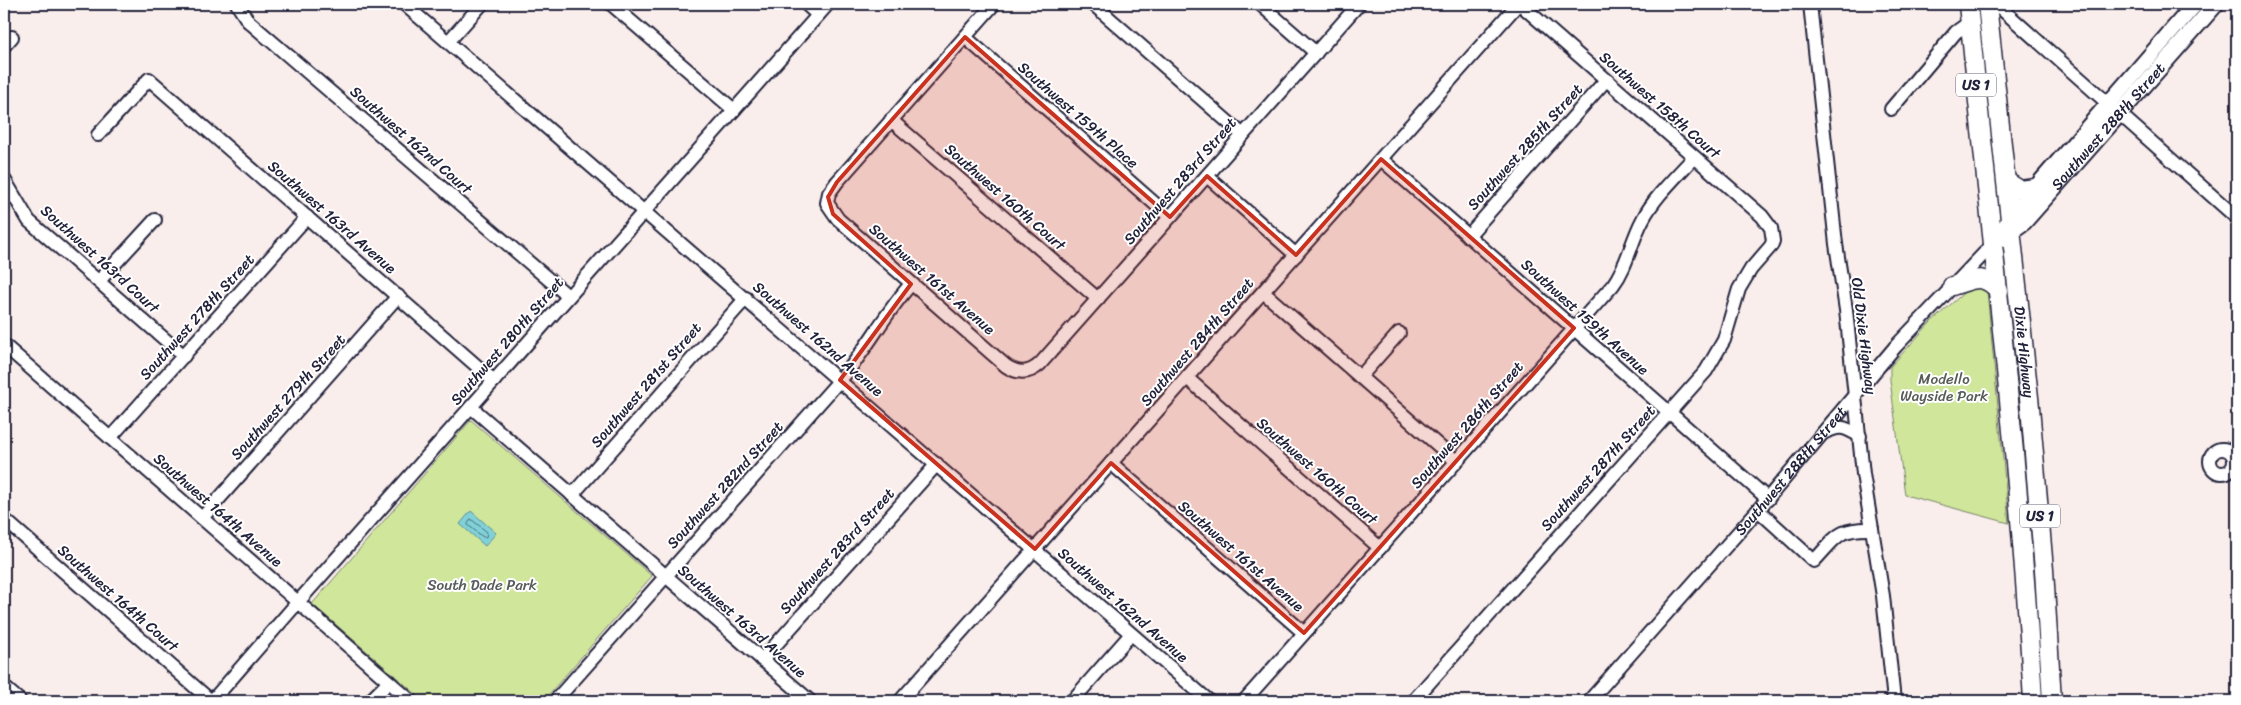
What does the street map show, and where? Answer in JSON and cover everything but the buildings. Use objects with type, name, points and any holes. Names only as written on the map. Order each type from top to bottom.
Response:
[{"type":"highway","name":"Dixie Highway","points":[[1968,4],[1999,291],[2026,570],[2033,701]]},
{"type":"highway","name":"Dixie Highway","points":[[1987,4],[2012,224],[2037,480],[2051,693]]},
{"type":"highway","points":[[2007,182],[2020,190],[2036,188]]},
{"type":"highway","points":[[1952,286],[1982,278],[1990,282],[1999,291]]},
{"type":"highway","points":[[2008,380],[2022,412],[2026,469],[2029,475],[2037,480]]},
{"type":"highway","points":[[2026,570],[2035,606],[2042,677],[2051,693]]},
{"type":"main road","name":"Southwest 288th Street","points":[[2012,224],[2024,222],[2194,4]]},
{"type":"main road","name":"Southwest 288th Street","points":[[1994,243],[2012,224],[2036,188],[2216,4]]},
{"type":"street","name":"Southwest 162nd Court","points":[[237,4],[248,21],[568,296]]},
{"type":"street","name":"Southwest 162nd Avenue","points":[[404,4],[746,298],[1209,701]]},
{"type":"street","points":[[448,42],[482,4]]},
{"type":"street","points":[[611,4],[734,110]]},
{"type":"street","points":[[806,4],[818,15]]},
{"type":"street","name":"Southwest 280th Street","points":[[212,701],[828,4]]},
{"type":"street","points":[[892,120],[994,4]]},
{"type":"street","points":[[1093,4],[1243,135]]},
{"type":"street","points":[[1260,4],[1316,53]]},
{"type":"street","name":"Southwest 283rd Street","points":[[1021,373],[1036,367],[1098,300],[1359,4]]},
{"type":"street","name":"Southwest 158th Court","points":[[1519,4],[1762,216],[1771,228],[1774,236]]},
{"type":"street","name":"Southwest 284th Street","points":[[900,701],[1519,4]]},
{"type":"street","name":"Old Dixie Highway","points":[[1810,4],[1836,244],[1872,529],[1883,596],[1894,701]]},
{"type":"street","points":[[1996,4],[2237,218]]},
{"type":"street","points":[[1890,109],[1956,32],[1970,22]]},
{"type":"street","name":"Southwest 159th Place","points":[[965,37],[1170,217]]},
{"type":"street","name":"Southwest 163rd Avenue","points":[[98,135],[149,79],[494,381]]},
{"type":"street","name":"Southwest 285th Street","points":[[1468,236],[1606,80]]},
{"type":"street","name":"Southwest 161st Avenue","points":[[892,120],[837,182],[829,193],[827,203],[838,219],[911,284],[1006,366],[1021,373]]},
{"type":"street","name":"Southwest 160th Court","points":[[892,120],[1098,300]]},
{"type":"street","name":"Southwest 286th Street","points":[[1244,701],[1620,275],[1642,220],[1649,208],[1694,157]]},
{"type":"street","name":"Southwest 159th Avenue","points":[[1381,159],[1768,499]]},
{"type":"street","points":[[1207,176],[1296,255]]},
{"type":"street","name":"Southwest 163rd Court","points":[[4,179],[29,222],[184,356]]},
{"type":"street","name":"Southwest 278th Street","points":[[110,438],[307,217]]},
{"type":"street","points":[[99,281],[156,220]]},
{"type":"street","name":"Southwest 287th Street","points":[[1413,701],[1713,362],[1724,340],[1739,289],[1751,269],[1771,246],[1774,236]]},
{"type":"street","name":"Southwest 288th Street","points":[[1589,701],[1768,499],[1855,393],[1952,286],[1994,243]]},
{"type":"street","name":"Southwest 282nd Street","points":[[555,701],[840,380],[868,344],[893,305],[911,284]]},
{"type":"street","points":[[1263,292],[1456,461]]},
{"type":"street","name":"Southwest 279th Street","points":[[202,518],[398,296]]},
{"type":"street","name":"Southwest 281st Street","points":[[572,494],[746,298]]},
{"type":"street","points":[[1360,377],[1399,333]]},
{"type":"street","name":"Southwest 164th Avenue","points":[[4,345],[411,701]]},
{"type":"street","name":"Southwest 160th Court","points":[[1187,378],[1380,548]]},
{"type":"street","name":"Southwest 163rd Avenue","points":[[471,407],[810,701]]},
{"type":"street","points":[[1821,434],[1835,427],[1842,427],[1860,436]]},
{"type":"street","name":"Southwest 161st Avenue","points":[[1111,463],[1304,633]]},
{"type":"street","name":"Southwest 283rd Street","points":[[762,660],[936,464]]},
{"type":"street","points":[[1758,510],[1814,561],[1842,531],[1855,528],[1872,529]]},
{"type":"street","name":"Southwest 164th Court","points":[[4,519],[212,701]]},
{"type":"street","points":[[1072,701],[1131,634]]},
{"type":"street","points":[[370,701],[389,682]]},
{"type":"street","points":[[4,687],[20,701]]},
{"type":"highlighted area","points":[[965,37],[1170,217],[1207,176],[1296,255],[1381,159],[1574,328],[1304,633],[1111,463],[1035,549],[840,380],[911,284],[833,214],[828,197],[837,182]]},
{"type":"green space","name":"Modello Wayside Park","points":[[1980,284],[1987,291],[2009,523],[1905,495],[1890,380],[1890,367],[1931,322],[1968,289]]},
{"type":"green space","name":"South Dade Park","points":[[471,420],[652,576],[543,701],[424,701],[312,604]]},
{"type":"water","points":[[471,511],[496,533],[485,546],[460,524]]}]
